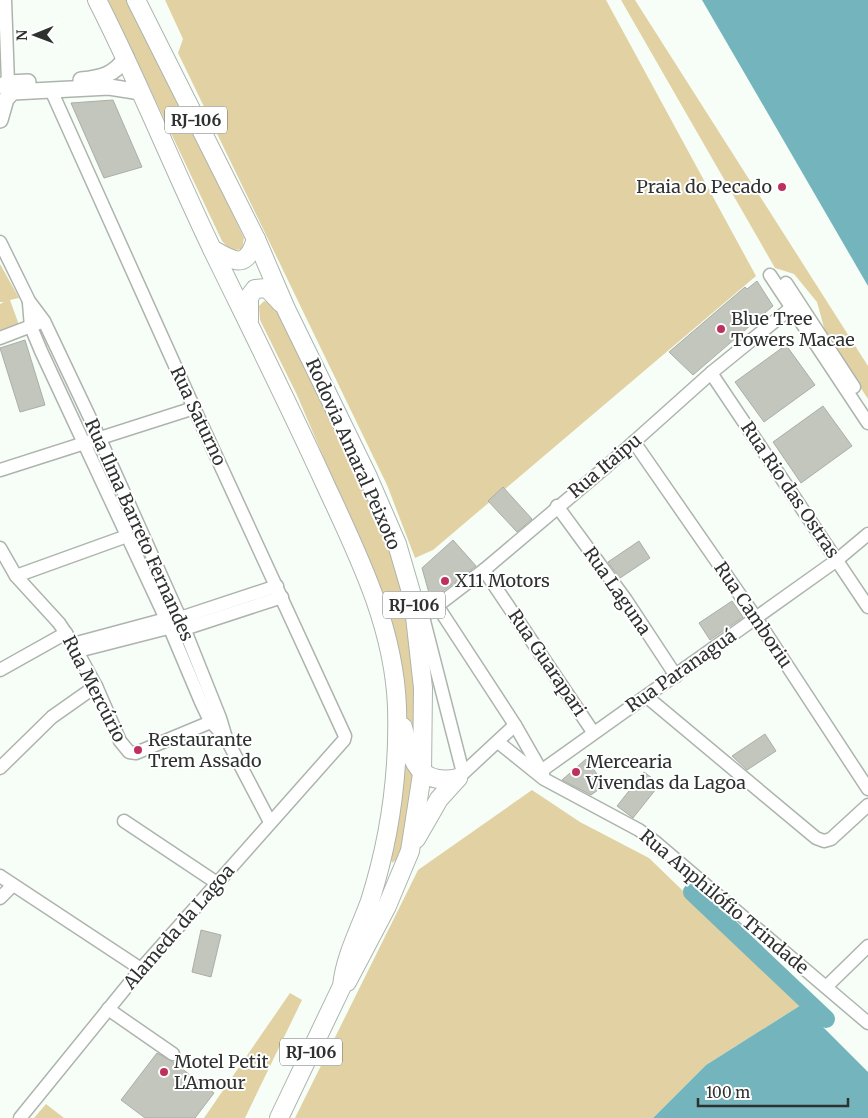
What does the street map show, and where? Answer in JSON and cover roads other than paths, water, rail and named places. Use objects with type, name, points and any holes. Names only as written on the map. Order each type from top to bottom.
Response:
[{"type":"highway","name":"Rodovia Amaral Peixoto","points":[[97,0],[126,57],[212,249],[299,426],[372,588],[385,629],[393,665],[397,705],[397,747],[391,815],[383,855],[369,902],[345,968],[342,986],[279,1118]]},
{"type":"highway","name":"Rodovia Amaral Peixoto","points":[[136,0],[256,240],[286,309],[368,477],[396,544],[420,619],[423,688],[422,774],[410,850],[387,906],[363,956],[350,979],[342,986]]},
{"type":"highway","points":[[212,249],[234,261],[244,260],[251,254],[256,240]]},
{"type":"highway","points":[[250,325],[248,302],[251,294],[256,289],[267,288],[286,309]]},
{"type":"highway","points":[[397,705],[407,744],[422,774],[439,780],[460,776]]},
{"type":"highway","points":[[410,850],[430,813],[460,776]]},
{"type":"main road","points":[[7,87],[100,77],[118,68],[126,57]]},
{"type":"main road","points":[[7,87],[51,90],[109,87],[141,92]]},
{"type":"main road","points":[[0,120],[6,99],[7,87]]},
{"type":"street","points":[[5,0],[4,48],[7,87]]},
{"type":"street","name":"Rua Saturno","points":[[51,90],[194,408],[344,730],[344,740]]},
{"type":"street","name":"Rua Ilma Barreto Fernandes","points":[[0,242],[29,301],[44,321],[99,437],[182,624],[215,720]]},
{"type":"street","points":[[770,275],[868,423]]},
{"type":"street","points":[[786,283],[868,408]]},
{"type":"street","name":"Rua Ilma Barreto Fernandes","points":[[29,301],[32,327],[167,624],[215,720],[270,822]]},
{"type":"street","name":"Rua Itaipu","points":[[420,619],[484,570],[556,506],[634,442],[711,373],[791,308]]},
{"type":"street","points":[[0,338],[44,321]]},
{"type":"street","name":"Rua Rio das Ostras","points":[[711,373],[868,607]]},
{"type":"street","points":[[0,470],[194,408]]},
{"type":"street","name":"Rua Camboriu","points":[[634,442],[756,618],[868,789]]},
{"type":"street","name":"Rua Laguna","points":[[556,506],[626,600],[676,676]]},
{"type":"street","name":"Rua Paranaguá","points":[[543,775],[593,732],[647,697],[837,560],[868,534]]},
{"type":"street","points":[[16,576],[127,536]]},
{"type":"street","name":"Rua Mercúrio","points":[[0,548],[16,576],[72,643],[96,686],[123,746],[128,752],[136,752],[215,720]]},
{"type":"street","name":"Rua Guarapari","points":[[484,570],[593,732]]},
{"type":"street","points":[[0,670],[72,643],[167,624],[182,624],[280,592]]},
{"type":"street","points":[[438,607],[515,725],[543,775]]},
{"type":"street","points":[[420,619],[460,776],[515,725]]},
{"type":"street","points":[[0,768],[52,717],[96,686]]},
{"type":"street","points":[[647,697],[816,838],[824,841],[832,839],[868,805]]},
{"type":"street","name":"Alameda da Lagoa","points":[[20,1118],[141,969],[344,740]]},
{"type":"street","name":"Rua Anphilófio Trindade","points":[[498,742],[543,775],[639,830],[654,841],[868,1024]]},
{"type":"street","points":[[124,821],[217,883]]},
{"type":"street","points":[[0,876],[141,969]]},
{"type":"street","points":[[0,898],[13,885]]},
{"type":"street","points":[[826,987],[868,946]]},
{"type":"street","points":[[108,1009],[174,1054]]},
{"type":"water","points":[[702,0],[868,0],[868,286]]},
{"type":"water","points":[[801,1005],[868,1072],[868,1118],[653,1118],[706,1065]]},
{"type":"waterway","points":[[692,892],[826,1019]]},
{"type":"place","name":"Praia do Pecado","points":[[782,187]]},
{"type":"place","name":"Blue Tree Towers Macae","points":[[721,329]]},
{"type":"place","name":"X11 Motors","points":[[445,581]]},
{"type":"place","name":"Restaurante Trem Assado","points":[[138,750]]},
{"type":"place","name":"Mercearia Vivendas da Lagoa","points":[[576,772]]},
{"type":"place","name":"Motel Petit L'Amour","points":[[164,1072]]}]
